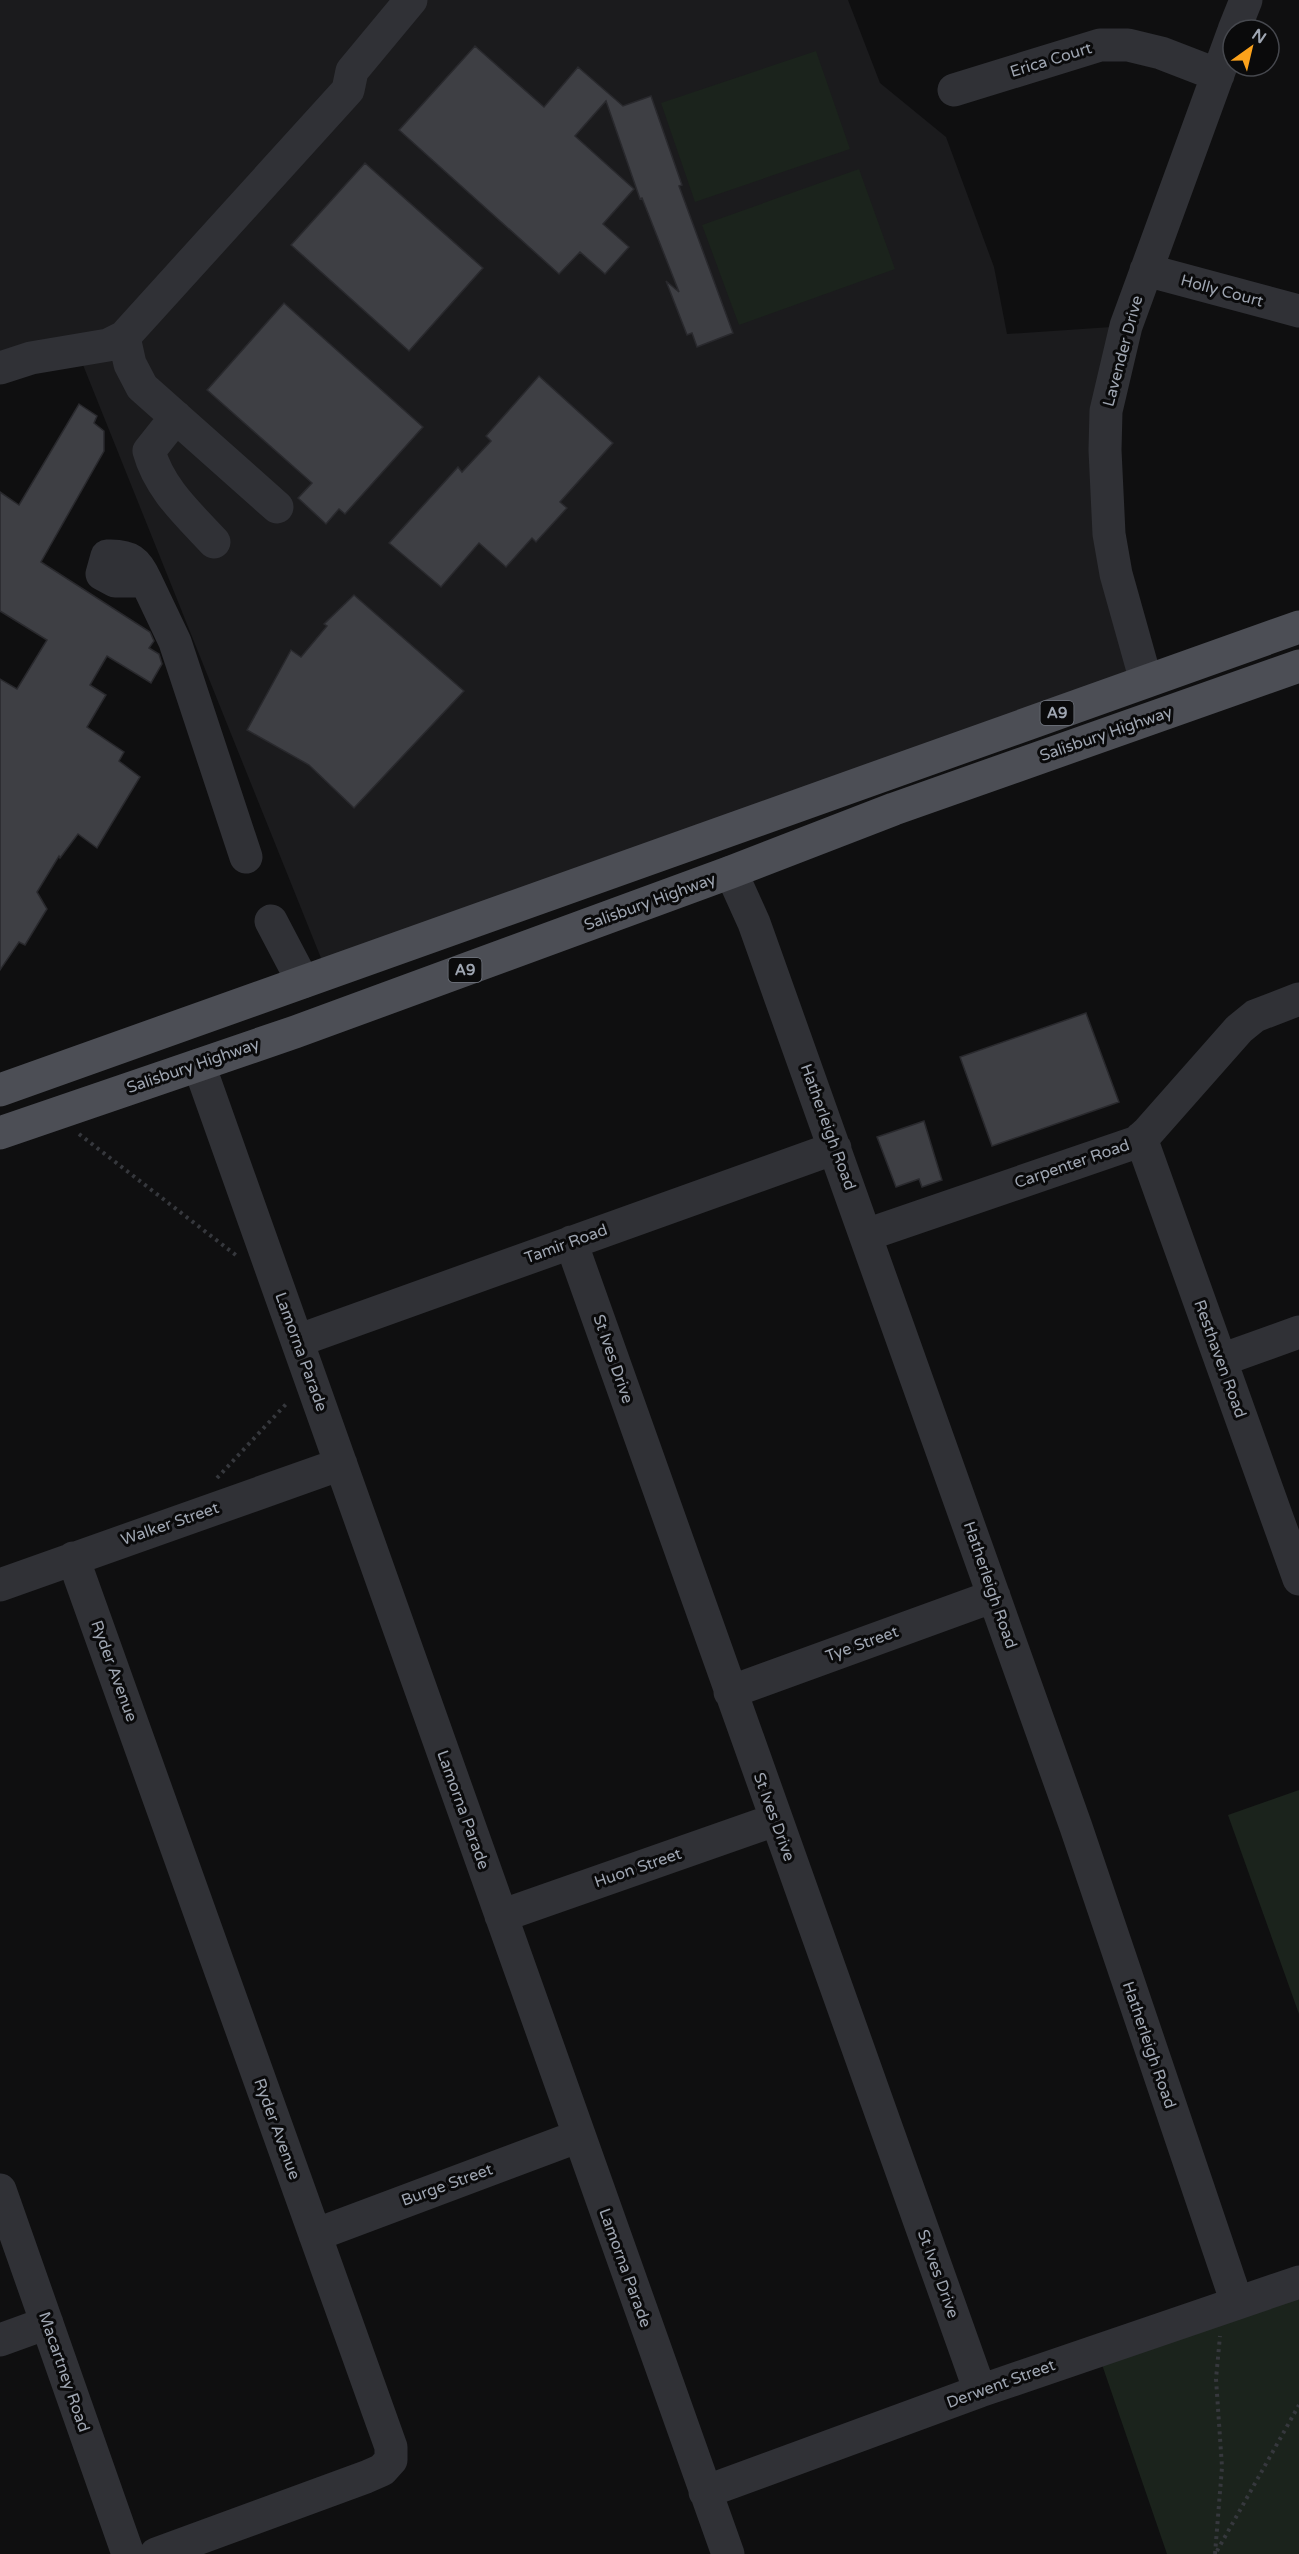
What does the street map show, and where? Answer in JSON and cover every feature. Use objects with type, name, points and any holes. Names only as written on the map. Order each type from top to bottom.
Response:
[{"type":"main road","name":"A9","points":[[1,1088],[1299,627]]},
{"type":"main road","name":"Salisbury Highway","points":[[0,1133],[199,1065],[731,872],[894,809],[1299,666]]},
{"type":"main road","points":[[1146,681],[1159,716]]},
{"type":"main road","points":[[717,834],[731,872]]},
{"type":"street","points":[[0,368],[31,358],[108,345],[124,337],[348,90],[352,70],[411,0]]},
{"type":"street","name":"Lavender Drive","points":[[1239,18],[1246,0]]},
{"type":"street","name":"Erica Court","points":[[954,90],[1100,45],[1128,45],[1161,53],[1218,75]]},
{"type":"street","name":"Lavender Drive","points":[[1146,681],[1116,573],[1109,534],[1105,450],[1106,411],[1126,326],[1221,67]]},
{"type":"street","name":"Holly Court","points":[[1146,270],[1299,311]]},
{"type":"street","points":[[124,337],[130,364],[142,387],[277,507]]},
{"type":"street","points":[[176,417],[149,451],[153,466],[172,496],[213,542]]},
{"type":"street","points":[[146,581],[175,642],[246,857]]},
{"type":"street","name":"Hatherleigh Road","points":[[731,872],[754,923],[1080,1838],[1237,2303]]},
{"type":"street","points":[[271,921],[303,982]]},
{"type":"street","name":"Carpenter Road","points":[[866,1235],[1137,1142],[1239,1029],[1255,1016],[1299,999]]},
{"type":"street","name":"Lamorna Parade","points":[[199,1065],[728,2554]]},
{"type":"street","name":"Resthaven Road","points":[[1141,1138],[1299,1579]]},
{"type":"street","name":"Tamir Road","points":[[297,1341],[835,1148]]},
{"type":"street","name":"St Ives Drive","points":[[571,1242],[980,2391]]},
{"type":"street","points":[[1221,1360],[1299,1332]]},
{"type":"street","name":"Walker Street","points":[[0,1585],[341,1464]]},
{"type":"street","name":"Ryder Avenue","points":[[74,1558],[391,2447],[391,2460],[382,2470],[156,2554]]},
{"type":"street","name":"Tye Street","points":[[730,1692],[994,1596]]},
{"type":"street","name":"Huon Street","points":[[501,1916],[775,1820]]},
{"type":"street","name":"Burge Street","points":[[315,2235],[579,2136]]},
{"type":"street","name":"Macartney Road","points":[[0,2190],[128,2554]]},
{"type":"street","name":"Derwent Street","points":[[705,2492],[980,2391],[1299,2282]]},
{"type":"street","points":[[0,2340],[47,2323]]},
{"type":"path","points":[[78,1134],[237,1256]]},
{"type":"path","points":[[211,1484],[288,1402]]},
{"type":"path","points":[[1237,2303],[1221,2325],[1216,2379],[1222,2467],[1215,2554],[1299,2405]]},
{"type":"shaded area","points":[[0,0],[848,0],[880,83],[946,137],[994,267],[1007,334],[1126,326],[1106,411],[1146,681],[327,973],[77,350],[0,368]]},
{"type":"shaded area","points":[[816,51],[850,149],[695,202],[661,103]]},
{"type":"shaded area","points":[[859,169],[895,269],[739,325],[702,225]]},
{"type":"shaded area","points":[[1299,1790],[1299,2014],[1228,1815]]},
{"type":"shaded area","points":[[1299,2282],[1299,2554],[1167,2554],[1097,2350]]},
{"type":"building","points":[[475,46],[544,107],[578,67],[623,106],[651,96],[682,185],[679,186],[733,333],[697,347],[692,333],[687,335],[666,281],[679,292],[642,198],[640,199],[606,101],[575,136],[634,189],[603,224],[629,247],[605,274],[580,252],[559,274],[399,130]]},
{"type":"building","points":[[365,163],[483,268],[409,351],[291,245]]},
{"type":"building","points":[[284,303],[423,427],[345,514],[339,509],[326,524],[298,498],[312,483],[207,390]]},
{"type":"building","points":[[539,376],[613,443],[560,502],[567,508],[536,542],[532,538],[506,567],[479,543],[441,587],[389,543],[458,467],[462,472],[491,441],[486,436]]},
{"type":"building","points":[[79,404],[97,416],[94,423],[104,431],[104,451],[41,562],[150,632],[154,641],[149,648],[159,654],[162,664],[151,683],[107,656],[90,685],[106,695],[87,727],[124,752],[119,761],[140,777],[97,848],[78,834],[60,858],[59,856],[37,892],[47,909],[25,945],[19,942],[0,970],[0,679],[17,689],[47,640],[0,611],[0,492],[19,505]]},
{"type":"building","points":[[354,595],[464,691],[354,808],[309,765],[247,730],[291,650],[301,657],[327,626],[324,624]]},
{"type":"building","points":[[1086,1013],[1119,1102],[992,1146],[960,1057]]},
{"type":"building","points":[[924,1121],[942,1180],[922,1187],[919,1179],[896,1187],[877,1137]]}]
